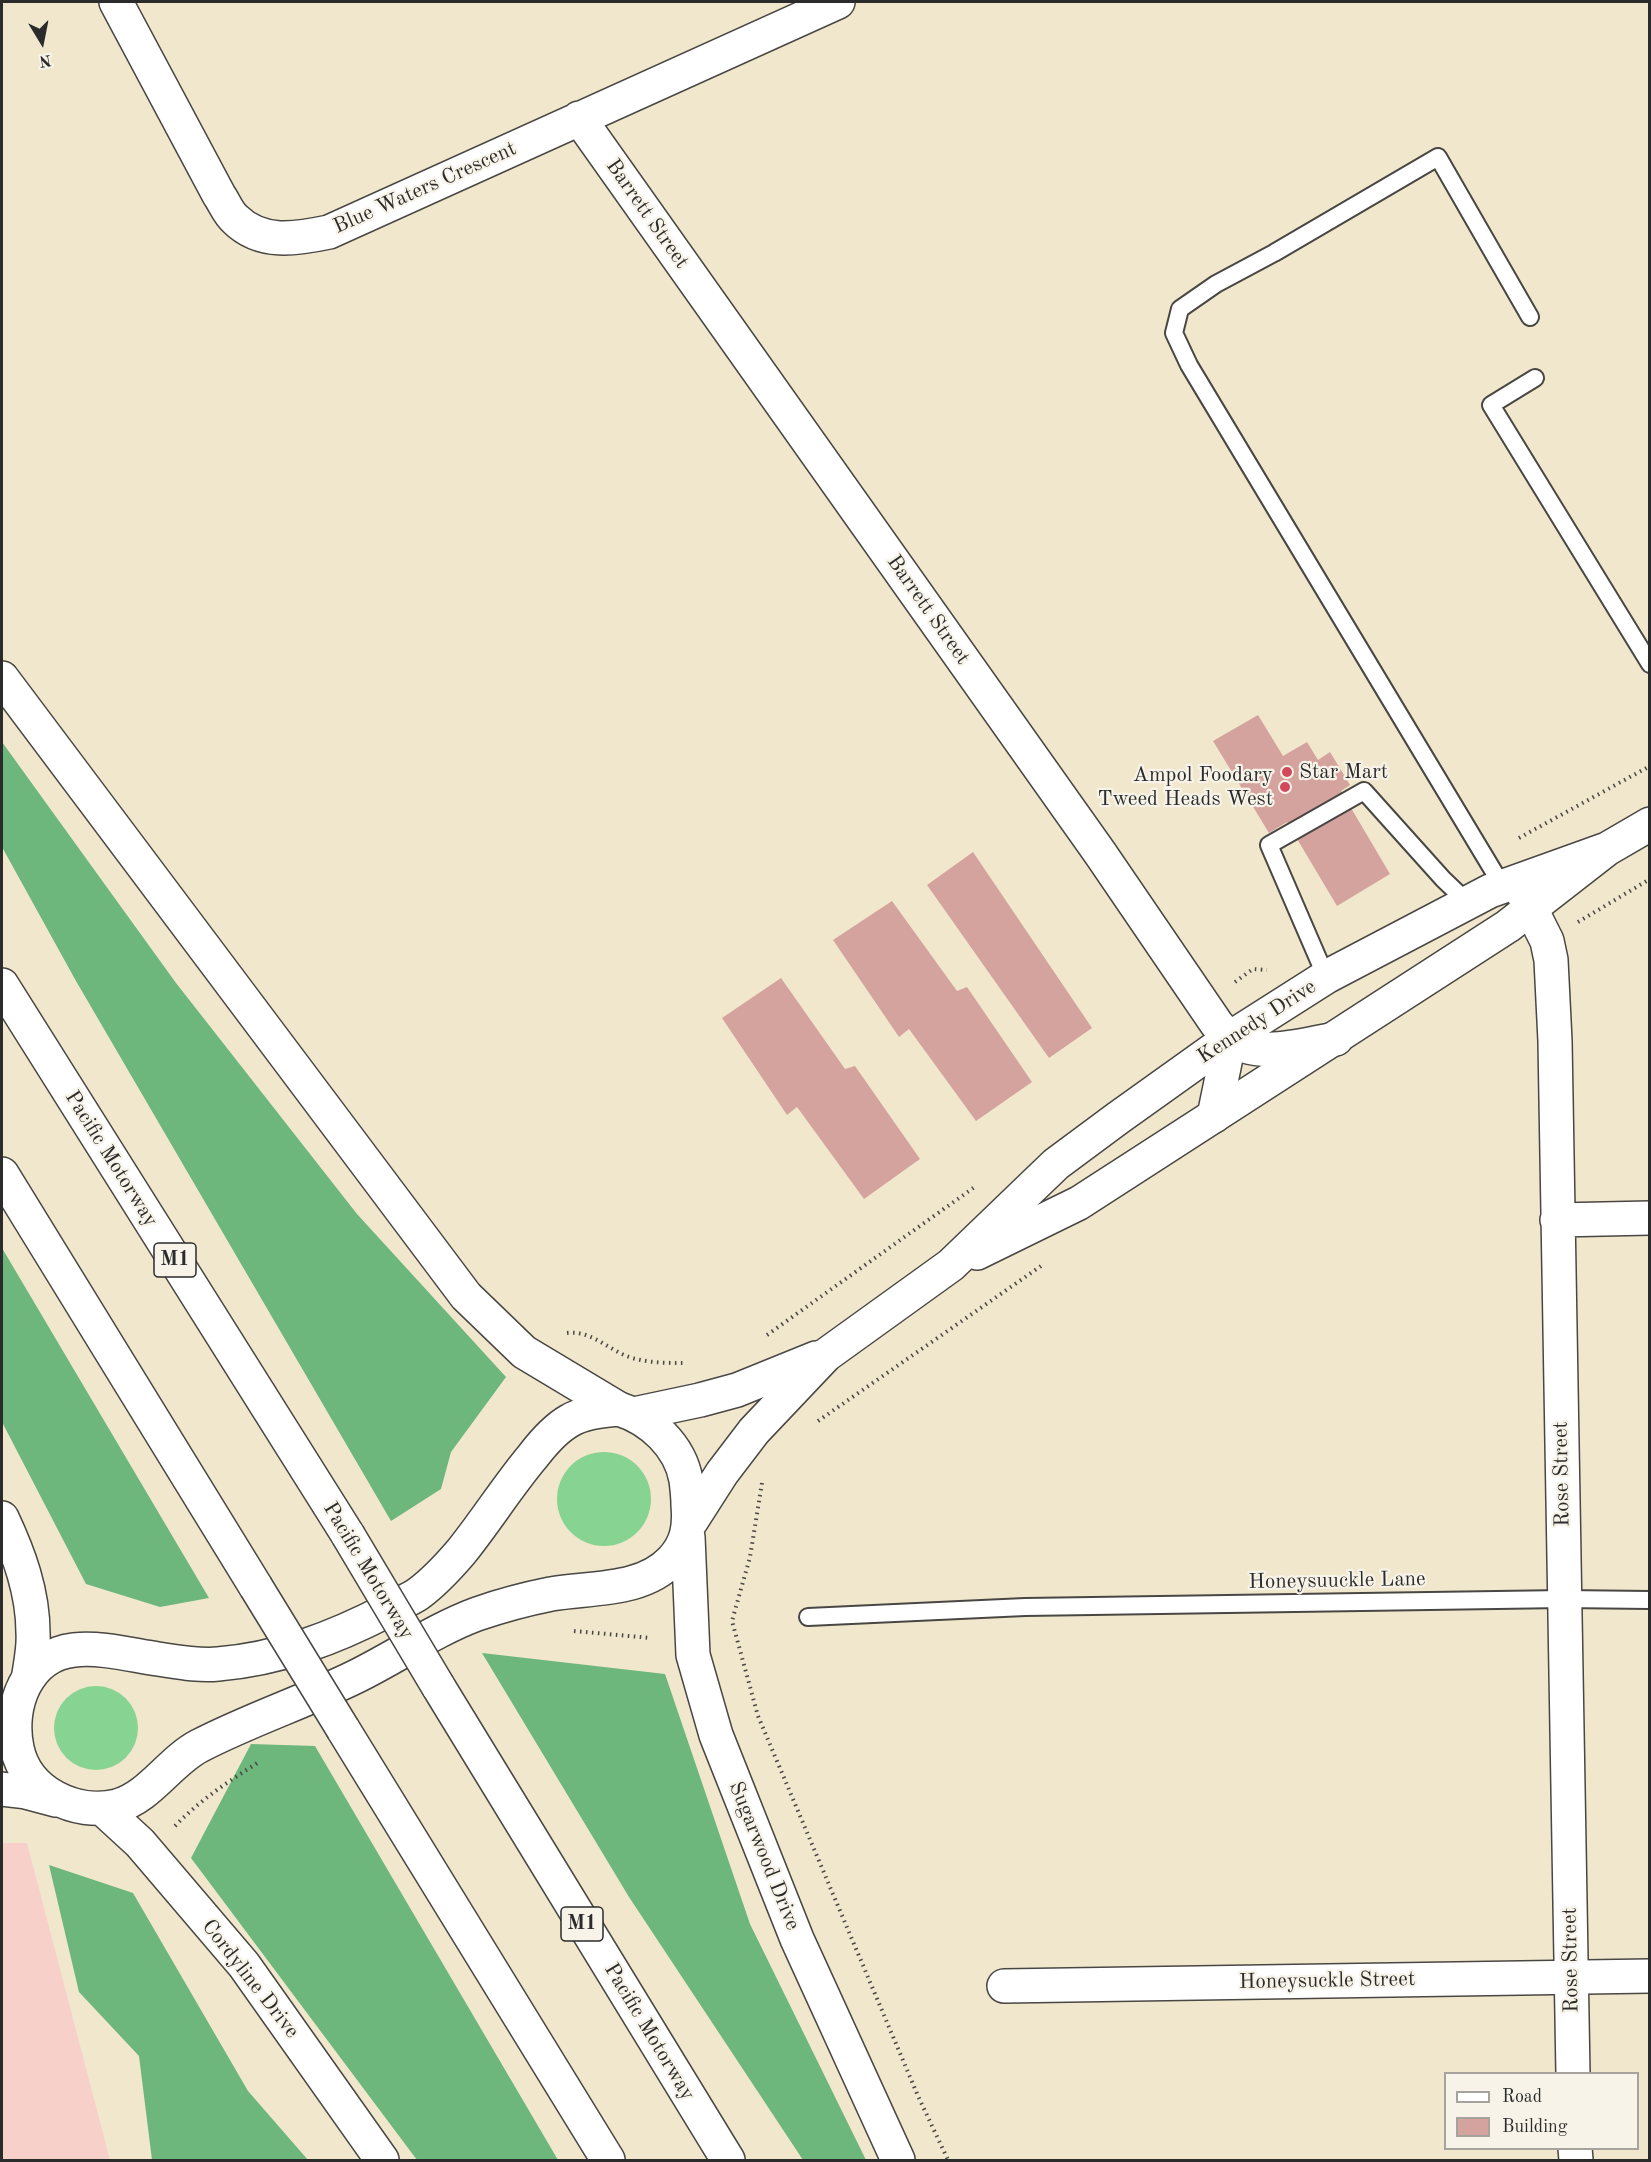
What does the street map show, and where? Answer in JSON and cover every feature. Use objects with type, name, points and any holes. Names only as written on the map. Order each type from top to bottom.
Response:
[{"type":"main road","name":"Blue Waters Crescent","points":[[116,2],[234,219],[253,231],[272,237],[292,239],[329,232],[838,2]]},
{"type":"main road","name":"Barrett Street","points":[[579,118],[1068,808],[1216,1023],[1230,1038]]},
{"type":"main road","name":"Sugarwood Drive","points":[[2,678],[466,1296],[524,1352],[627,1412],[663,1436],[682,1467],[686,1480],[689,1530],[693,1655],[716,1735],[797,1939],[898,2160]]},
{"type":"main road","name":"Kennedy Drive","points":[[104,1809],[125,1804],[145,1792],[165,1772],[194,1749],[262,1716],[356,1677],[436,1632],[478,1614],[550,1594],[618,1587],[650,1576],[672,1561],[722,1473],[753,1431],[826,1354],[951,1265],[1056,1164],[1230,1038],[1326,977],[1490,891],[1517,892],[1607,849],[1650,824]]},
{"type":"main road","name":"Kennedy Drive","points":[[951,1265],[1079,1203],[1508,926],[1517,892]]},
{"type":"main road","name":"Rose Street","points":[[1517,892],[1547,941],[1551,960],[1555,1041],[1573,2072]]},
{"type":"main road","name":"Pacific Motorway","points":[[2,985],[348,1535],[728,2160]]},
{"type":"main road","points":[[1214,1116],[1230,1038],[1255,1049],[1278,1048],[1336,1039]]},
{"type":"main road","points":[[2,1174],[608,2160]]},
{"type":"main road","points":[[1557,1220],[1650,1218]]},
{"type":"main road","name":"Kennedy Drive","points":[[18,1686],[49,1657],[72,1650],[114,1652],[175,1662],[214,1665],[308,1647],[356,1627],[420,1593],[460,1553],[511,1482],[557,1429],[571,1420],[587,1413],[627,1412],[700,1400],[737,1390],[826,1354]]},
{"type":"main road","points":[[2,1518],[23,1571],[32,1603],[34,1635],[18,1686],[17,1749],[25,1770],[40,1787],[60,1801]]},
{"type":"main road","points":[[2,1789],[26,1792],[83,1808],[104,1809]]},
{"type":"main road","name":"Cordyline Drive","points":[[104,1809],[140,1843],[244,1965],[382,2160]]},
{"type":"main road","name":"Honeysuckle Street","points":[[1004,1986],[1650,1976]]},
{"type":"lane","points":[[1517,892],[1189,365],[1174,333],[1180,309],[1216,284],[1274,253],[1438,157],[1530,317]]},
{"type":"lane","points":[[1535,378],[1491,405],[1650,664]]},
{"type":"lane","points":[[1326,977],[1269,846],[1364,790],[1443,879],[1468,903]]},
{"type":"lane","name":"Honeysuuckle Lane","points":[[808,1617],[1025,1607],[1564,1599],[1650,1600]]},
{"type":"path","points":[[1581,921],[1650,879]]},
{"type":"path","points":[[762,1339],[977,1185]]},
{"type":"path","points":[[816,1423],[1041,1266]]},
{"type":"path","points":[[562,1337],[568,1332],[585,1333],[630,1358],[659,1363],[686,1362]]},
{"type":"path","points":[[763,1478],[750,1557],[732,1622],[755,1706],[832,1894],[918,2096],[948,2160]]},
{"type":"path","points":[[572,1630],[651,1638]]},
{"type":"path","points":[[172,1829],[225,1783],[261,1761]]},
{"type":"shaded area","points":[[2,1843],[27,1843],[110,2160],[2,2160]]},
{"type":"green space","points":[[2,742],[176,983],[357,1214],[506,1377],[451,1452],[441,1489],[391,1521],[76,981],[2,847]]},
{"type":"green space","points":[[2,1248],[209,1598],[160,1607],[86,1584],[2,1422]]},
{"type":"green space","points":[[604,1452],[622,1456],[637,1466],[647,1481],[651,1499],[647,1517],[637,1532],[622,1542],[604,1546],[586,1542],[571,1532],[561,1517],[557,1499],[561,1481],[571,1466],[586,1456]]},
{"type":"green space","points":[[482,1653],[665,1674],[750,1924],[866,2160],[803,2160],[629,1897]]},
{"type":"green space","points":[[96,1686],[112,1689],[126,1698],[135,1712],[138,1728],[135,1744],[126,1758],[112,1767],[96,1770],[80,1767],[66,1758],[57,1744],[54,1728],[57,1712],[66,1698],[80,1689]]},
{"type":"green space","points":[[251,1744],[315,1746],[558,2160],[417,2160],[191,1858]]},
{"type":"green space","points":[[49,1865],[133,1893],[248,2091],[308,2160],[152,2160],[139,2056],[79,1992]]},
{"type":"building","points":[[1258,715],[1283,756],[1307,742],[1318,760],[1330,752],[1350,785],[1341,791],[1390,874],[1337,906],[1287,822],[1269,833],[1213,741]]},
{"type":"building","points":[[973,852],[1092,1028],[1049,1058],[927,885]]},
{"type":"building","points":[[892,901],[957,991],[967,987],[1032,1082],[976,1121],[909,1029],[899,1037],[833,940]]},
{"type":"building","points":[[781,978],[845,1069],[855,1066],[920,1159],[864,1199],[797,1107],[787,1115],[722,1018]]},
{"type":"place","name":"Star Mart","points":[[1287,772]]},
{"type":"place","name":"Ampol Foodary Tweed Heads West","points":[[1285,787]]}]
